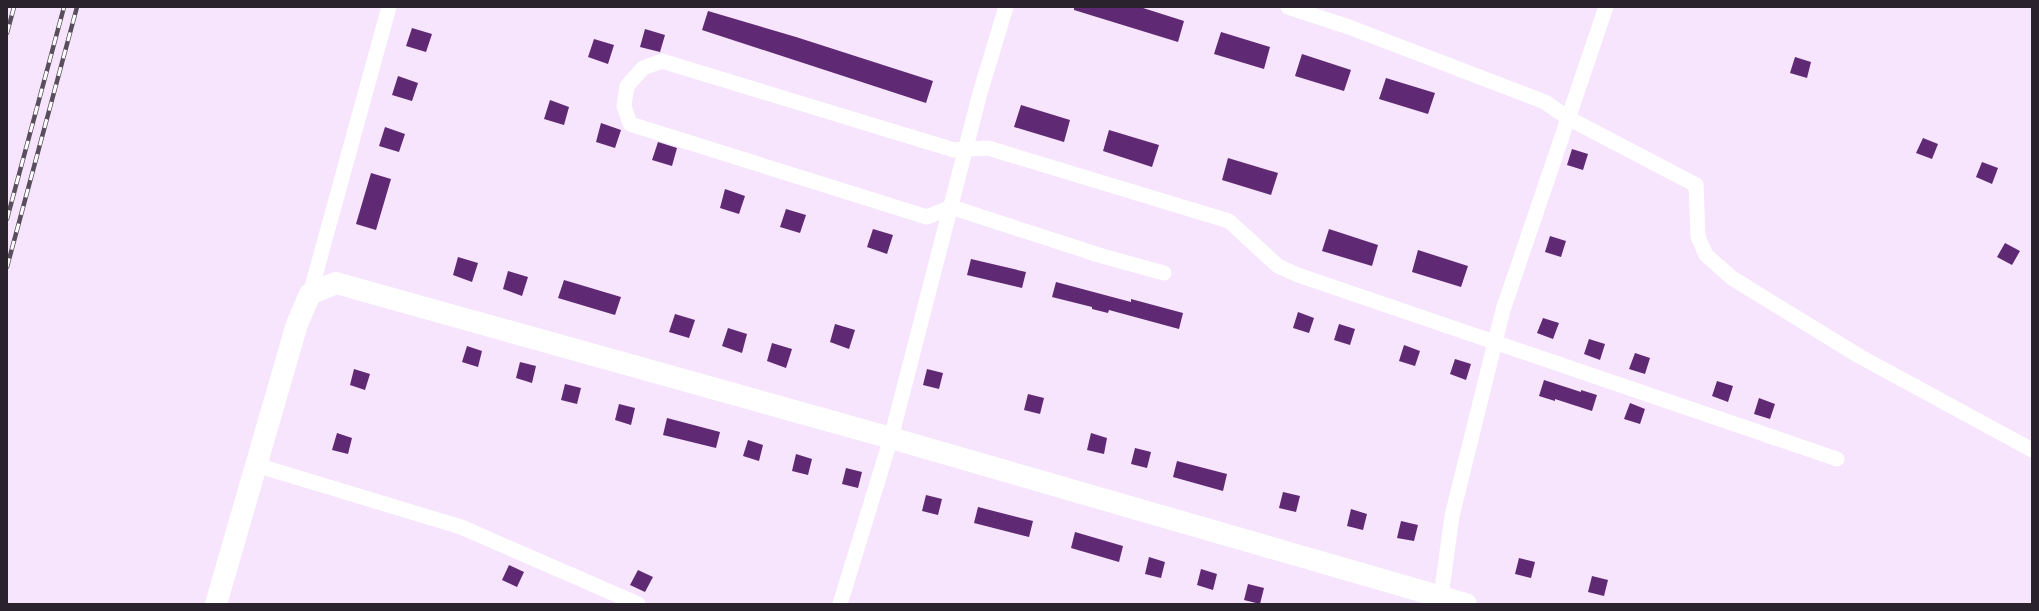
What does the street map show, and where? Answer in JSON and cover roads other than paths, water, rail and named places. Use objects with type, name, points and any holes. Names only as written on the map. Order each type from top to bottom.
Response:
[{"type":"main road","points":[[216,604],[297,324],[310,294],[336,283],[891,438],[1441,601],[1466,604]]},
{"type":"street","points":[[310,294],[389,7]]},
{"type":"street","points":[[840,604],[891,438],[980,94],[1006,7]]},
{"type":"street","points":[[1288,7],[1349,27],[1545,102],[1568,118],[1696,185],[1698,237],[1706,255],[1732,278],[1859,356],[2032,450]]},
{"type":"street","points":[[1441,601],[1452,516],[1503,310],[1606,7]]},
{"type":"street","points":[[1164,273],[1102,256],[951,207],[928,218],[630,124],[624,106],[627,86],[643,68],[662,61],[954,150],[966,148],[988,148],[1229,221],[1278,266],[1298,275],[1495,341],[1618,385],[1836,459]]},
{"type":"street","points":[[256,465],[461,527],[638,604]]},
{"type":"railway","points":[[7,33],[14,7]]},
{"type":"railway","points":[[7,219],[64,7]]},
{"type":"railway","points":[[7,267],[77,7]]}]
